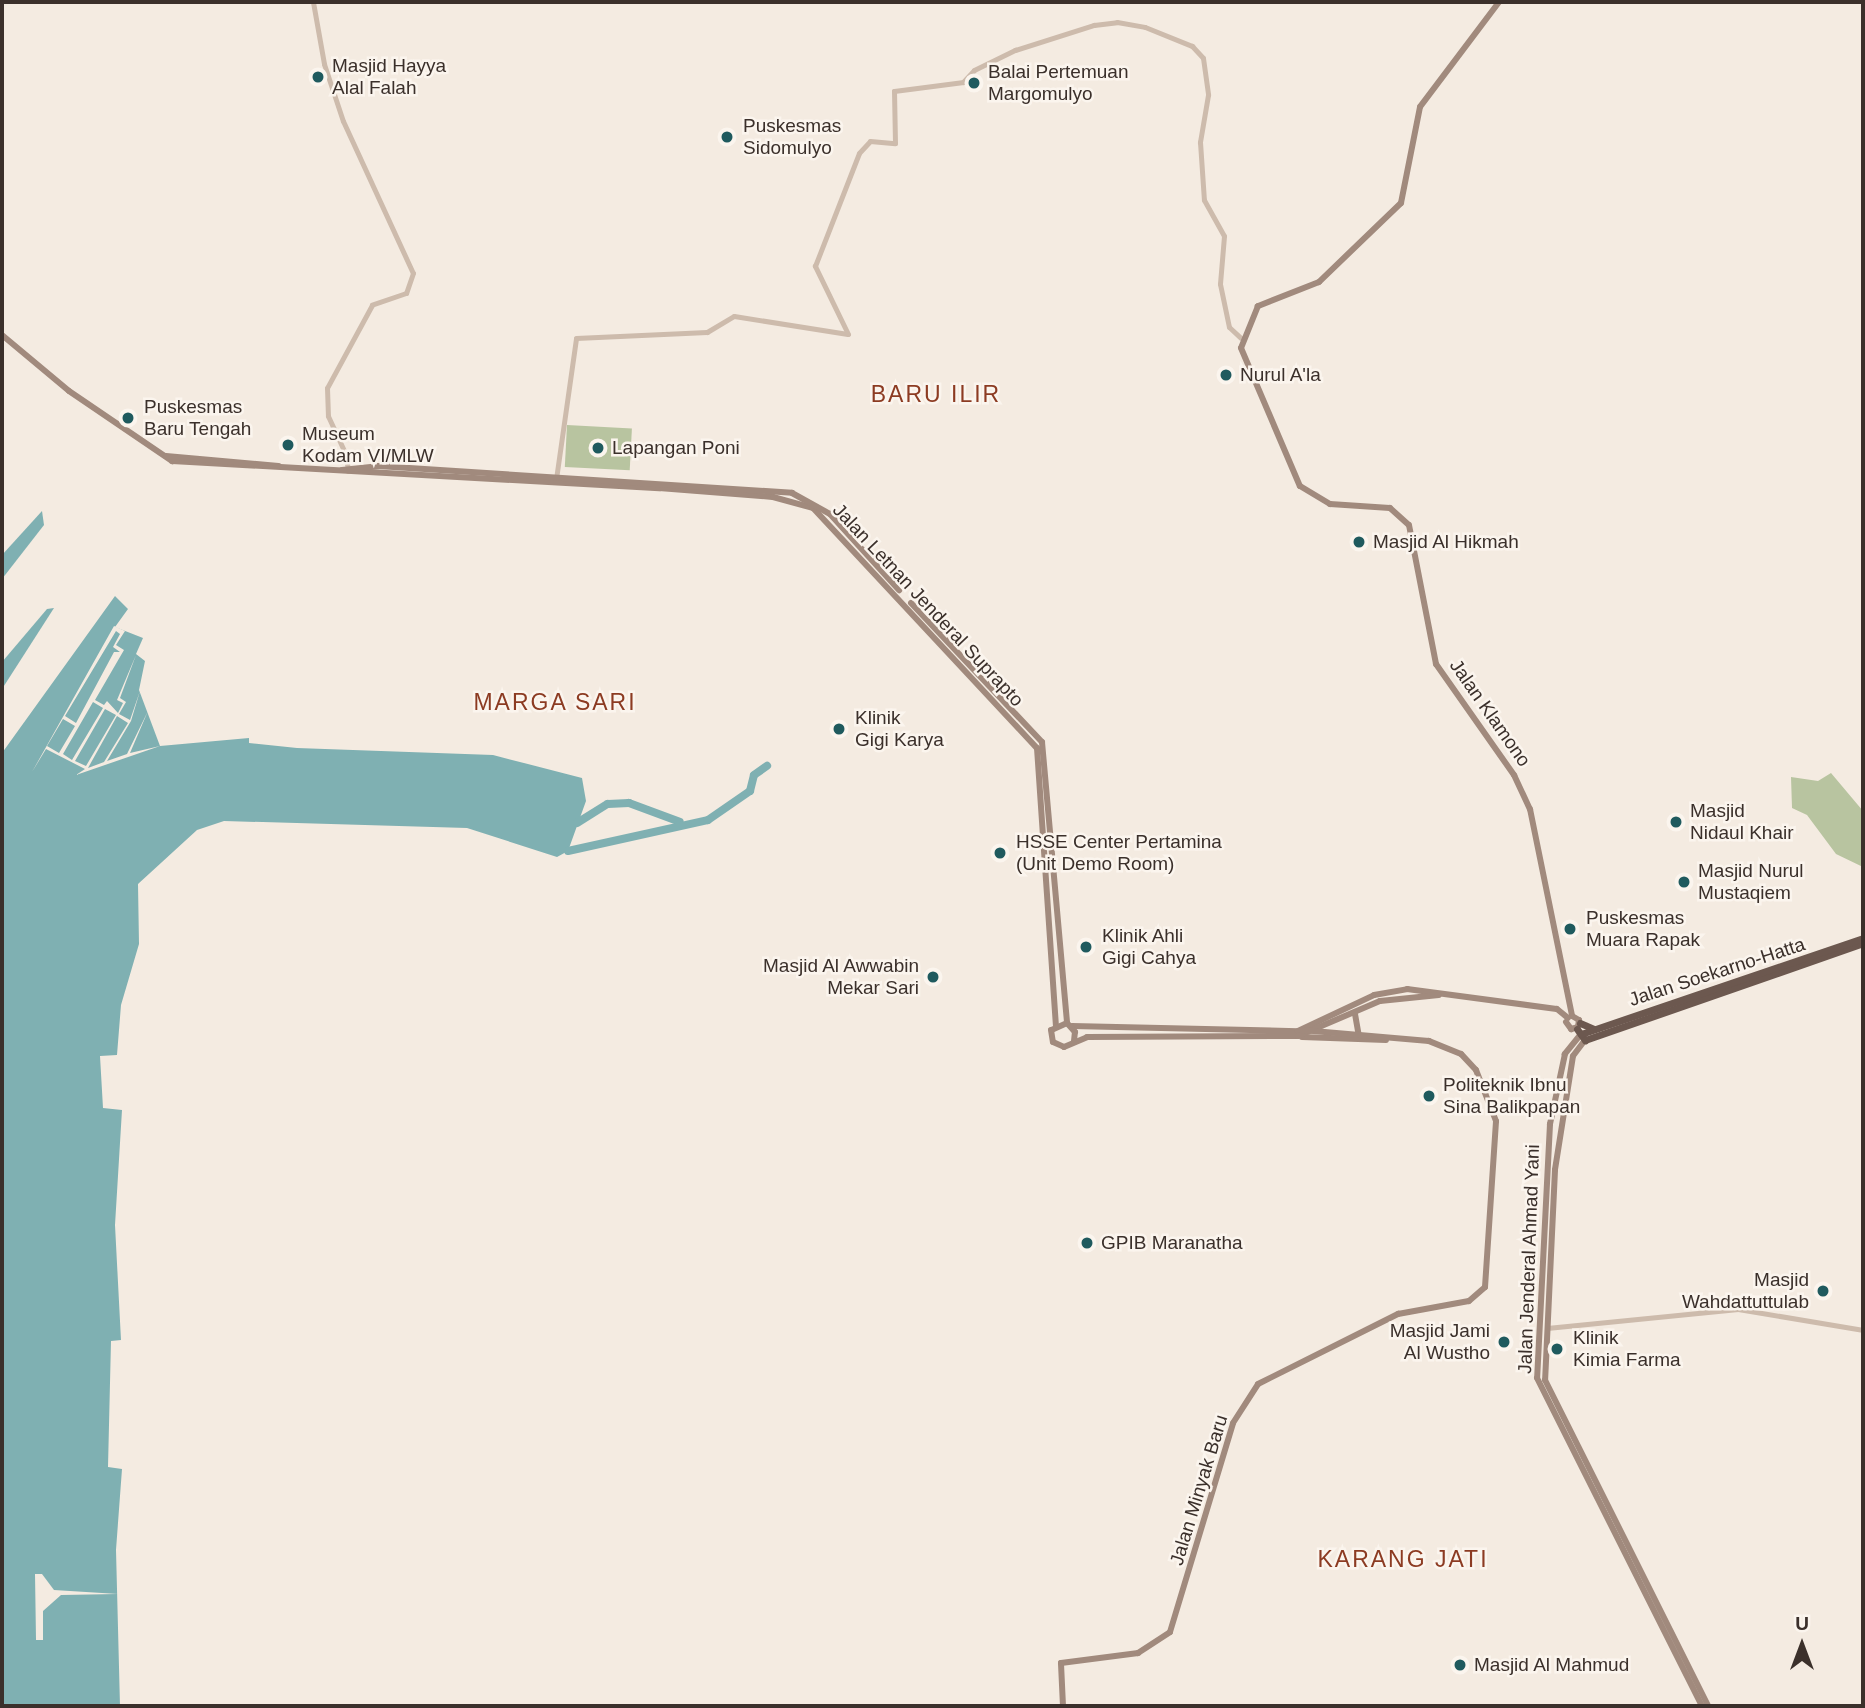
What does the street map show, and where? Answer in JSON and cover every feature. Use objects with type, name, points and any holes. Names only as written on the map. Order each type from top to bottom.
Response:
[{"type":"highway","name":"Jalan Soekarno-Hatta","points":[[1581,1032],[1863,938]]},
{"type":"highway","name":"Jalan Soekarno-Hatta","points":[[1581,1032],[1863,943]]},
{"type":"main road","points":[[1241,338],[1259,305],[1319,282],[1401,203],[1420,107],[1499,2]]},
{"type":"main road","name":"Jalan Letnan Jenderal Suprapto","points":[[2,335],[69,391],[172,461],[660,482],[792,493],[818,503],[952,649]]},
{"type":"main road","name":"Jalan Klamono","points":[[1241,338],[1245,365],[1300,486],[1330,504],[1390,508],[1409,525],[1436,664],[1514,775],[1530,809],[1569,1019],[1567,1047]]},
{"type":"main road","name":"Jalan Letnan Jenderal Suprapto","points":[[164,456],[279,466]]},
{"type":"main road","name":"Jalan Letnan Jenderal Suprapto","points":[[556,479],[773,497],[807,505],[1038,734],[1070,1025]]},
{"type":"main road","name":"Jalan Letnan Jenderal Suprapto","points":[[1045,790],[1056,1025]]},
{"type":"main road","points":[[1300,1033],[1379,994],[1406,989],[1557,1009],[1581,1032]]},
{"type":"main road","points":[[1310,1034],[1399,996],[1441,995]]},
{"type":"main road","points":[[1355,1014],[1359,1036]]},
{"type":"main road","points":[[1569,1019],[1581,1032]]},
{"type":"main road","points":[[1233,1034],[1070,1025],[1056,1025],[1050,1034],[1055,1045],[1066,1047],[1074,1041],[1233,1034],[1300,1033],[1387,1039]]},
{"type":"main road","points":[[1070,1025],[1074,1041]]},
{"type":"main road","points":[[1567,1047],[1581,1032]]},
{"type":"main road","name":"Jalan Jenderal Ahmad Yani","points":[[1581,1032],[1561,1111],[1545,1380],[1555,1409],[1707,1706]]},
{"type":"main road","name":"Jalan Minyak Baru","points":[[1063,1706],[1060,1663],[1138,1653],[1170,1632],[1233,1423],[1258,1384],[1398,1314],[1466,1301],[1483,1292],[1495,1166],[1492,1101],[1461,1054],[1429,1041],[1300,1033]]},
{"type":"main road","name":"Jalan Jenderal Ahmad Yani","points":[[1567,1047],[1550,1124],[1537,1378],[1702,1706]]},
{"type":"street","points":[[313,2],[326,72],[411,263],[413,282],[401,295],[372,305],[327,388],[328,416],[345,470]]},
{"type":"street","points":[[556,479],[573,345],[584,334],[704,333],[732,316],[848,334],[815,266],[859,153],[870,141],[895,143],[894,91],[962,83],[1015,50],[1117,22],[1176,39],[1203,58],[1208,95],[1200,135],[1204,200],[1224,236],[1220,284],[1229,327],[1241,338]]},
{"type":"street","points":[[1547,1328],[1738,1309],[1863,1330]]},
{"type":"green space","name":"Lapangan Poni","points":[[567,425],[632,428],[630,470],[565,467]]},
{"type":"green space","points":[[1831,773],[1863,811],[1863,867],[1836,854],[1807,815],[1792,808],[1791,777],[1818,781]]},
{"type":"water","points":[[42,511],[44,525],[2,579],[2,555]]},
{"type":"water","points":[[115,596],[128,609],[115,627],[143,638],[136,654],[145,661],[139,690],[160,746],[249,738],[249,743],[297,748],[493,755],[582,778],[586,801],[568,851],[557,857],[467,828],[224,821],[197,830],[138,884],[139,944],[121,1005],[117,1055],[100,1056],[103,1108],[122,1110],[115,1225],[121,1340],[111,1341],[108,1467],[122,1469],[116,1550],[120,1706],[2,1706],[2,753]]},
{"type":"water","points":[[54,608],[2,689],[2,662],[47,609]]},
{"type":"pier","points":[[114,626],[125,631],[116,645],[124,650],[95,700],[104,705],[107,701],[118,713],[123,703],[117,700],[136,655],[120,698],[126,702],[119,714],[130,720],[140,691],[131,721],[107,761],[127,754],[148,711],[130,753],[160,746],[76,775],[85,769],[46,749],[32,772]],"holes":[[[116,631],[120,634],[113,647],[120,652],[114,652],[76,723],[65,716]],[[93,702],[103,708],[72,760],[63,754]],[[105,709],[116,715],[86,766],[75,761]],[[117,716],[128,723],[104,762],[88,768]],[[63,719],[75,726],[59,753],[47,746]]]},
{"type":"pier","points":[[35,1574],[42,1574],[54,1590],[118,1594],[61,1595],[43,1611],[43,1640],[36,1640]]},
{"type":"waterway","points":[[568,851],[708,820],[750,791],[754,775],[767,766]]},
{"type":"waterway","points":[[577,823],[608,804],[629,803],[680,822]]},
{"type":"place","name":"Masjid Hayya Alal Falah","points":[[318,77]]},
{"type":"place","name":"Balai Pertemuan Margomulyo","points":[[974,83]]},
{"type":"place","name":"Puskesmas Sidomulyo","points":[[727,137]]},
{"type":"place","name":"Nurul A'la","points":[[1226,375]]},
{"type":"place","name":"Puskesmas Baru Tengah","points":[[128,418]]},
{"type":"place","name":"Museum Kodam VI/MLW","points":[[288,445]]},
{"type":"place","name":"Lapangan Poni","points":[[598,448]]},
{"type":"place","name":"Masjid Al Hikmah","points":[[1359,542]]},
{"type":"place","name":"Klinik Gigi Karya","points":[[839,729]]},
{"type":"place","name":"Masjid Nidaul Khair","points":[[1676,822]]},
{"type":"place","name":"HSSE Center Pertamina (Unit Demo Room)","points":[[1000,853]]},
{"type":"place","name":"Masjid Nurul Mustaqiem","points":[[1684,882]]},
{"type":"place","name":"Puskesmas Muara Rapak","points":[[1570,929]]},
{"type":"place","name":"Klinik Ahli Gigi Cahya","points":[[1086,947]]},
{"type":"place","name":"Masjid Al Awwabin Mekar Sari","points":[[933,977]]},
{"type":"place","name":"Politeknik Ibnu Sina Balikpapan","points":[[1429,1096]]},
{"type":"place","name":"GPIB Maranatha","points":[[1087,1243]]},
{"type":"place","name":"Masjid Wahdattuttulab","points":[[1823,1291]]},
{"type":"place","name":"Masjid Jami Al Wustho","points":[[1504,1342]]},
{"type":"place","name":"Klinik Kimia Farma","points":[[1557,1349]]},
{"type":"place","name":"Masjid Al Mahmud","points":[[1460,1665]]},
{"type":"district","name":"BARU ILIR","points":[[936,394]]},
{"type":"district","name":"MARGA SARI","points":[[555,702]]},
{"type":"district","name":"KARANG JATI","points":[[1403,1559]]}]
